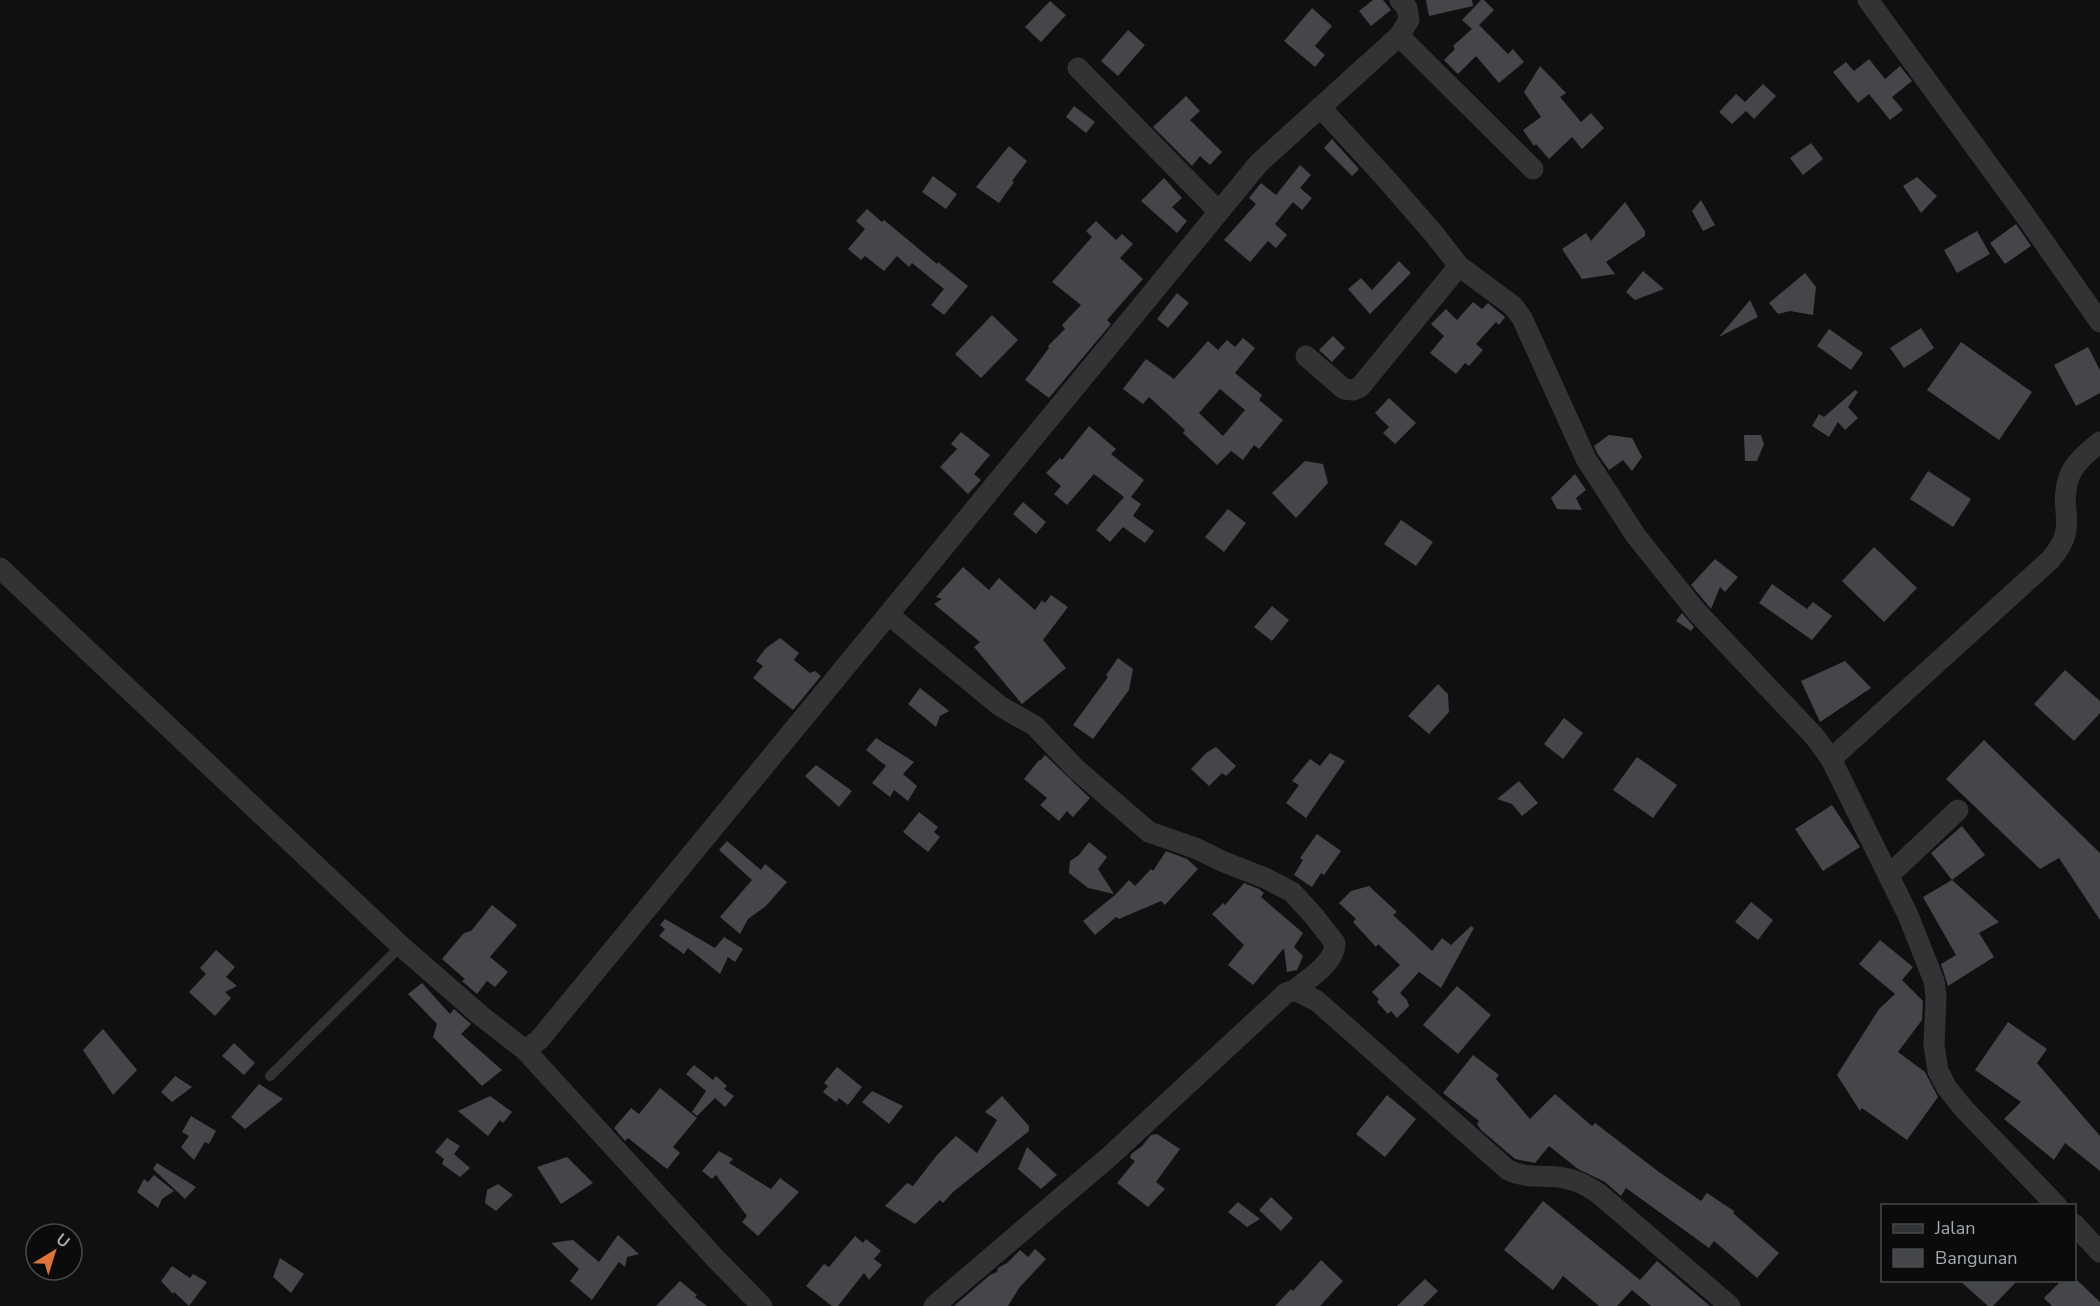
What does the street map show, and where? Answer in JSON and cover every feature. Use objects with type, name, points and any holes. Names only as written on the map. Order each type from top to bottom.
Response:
[{"type":"street","points":[[525,1050],[538,1040],[1260,163],[1399,36],[1409,20],[1407,8],[1400,0]]},
{"type":"street","points":[[1868,0],[2100,322]]},
{"type":"street","points":[[1399,36],[1533,170]]},
{"type":"street","points":[[1078,68],[1219,212]]},
{"type":"street","points":[[1320,107],[1388,181],[1459,266],[1513,306],[1522,318],[1586,459],[1636,536],[1696,611],[1815,737],[1831,759],[1908,915],[1934,981],[1936,996],[1934,1045],[1938,1071],[1947,1088],[1964,1109],[2055,1204]]},
{"type":"street","points":[[1306,356],[1344,388],[1353,390],[1360,387],[1459,266]]},
{"type":"street","points":[[1831,759],[2059,550],[2067,529],[2066,487],[2069,477],[2081,460],[2100,442]]},
{"type":"street","points":[[0,568],[401,946],[480,1015],[525,1050],[715,1258],[762,1306]]},
{"type":"street","points":[[889,615],[1000,706],[1035,726],[1077,769],[1149,832],[1196,848],[1292,892],[1335,943],[1333,955],[1329,961],[1295,990],[1286,993],[1110,1156],[934,1306]]},
{"type":"street","points":[[1889,875],[1958,810]]},
{"type":"street","points":[[1295,990],[1317,1001],[1508,1170],[1530,1178],[1565,1178],[1583,1183],[1598,1193],[1730,1306]]},
{"type":"street","points":[[2076,1226],[2100,1252]]},
{"type":"lane","points":[[270,1076],[401,946]]},
{"type":"building","points":[[1373,0],[1383,0],[1391,10],[1371,26],[1359,11]]},
{"type":"building","points":[[1426,0],[1472,0],[1473,6],[1429,16]]},
{"type":"building","points":[[1481,0],[1484,0],[1494,10],[1479,25],[1508,54],[1513,49],[1524,62],[1499,83],[1476,56],[1458,74],[1444,60],[1455,49],[1453,46],[1472,29],[1462,20]]},
{"type":"building","points":[[1050,1],[1066,15],[1041,42],[1025,27]]},
{"type":"building","points":[[1312,8],[1332,26],[1315,46],[1325,55],[1315,67],[1284,41]]},
{"type":"building","points":[[1128,30],[1145,45],[1118,76],[1101,61]]},
{"type":"building","points":[[1869,59],[1885,79],[1900,66],[1912,81],[1892,97],[1903,110],[1890,120],[1869,94],[1858,103],[1833,72],[1846,62],[1854,71]]},
{"type":"building","points":[[1540,66],[1566,93],[1560,97],[1581,122],[1591,113],[1604,128],[1582,149],[1572,137],[1549,159],[1536,144],[1534,146],[1523,130],[1541,117],[1524,92]]},
{"type":"building","points":[[1763,84],[1776,96],[1754,119],[1746,111],[1732,124],[1719,112],[1736,94],[1745,102]]},
{"type":"building","points":[[1186,96],[1200,111],[1190,120],[1222,152],[1210,165],[1200,156],[1192,166],[1153,127]]},
{"type":"building","points":[[1074,106],[1095,122],[1086,133],[1066,117]]},
{"type":"building","points":[[1332,139],[1359,169],[1352,176],[1324,148]]},
{"type":"building","points":[[1811,143],[1823,159],[1803,175],[1790,158]]},
{"type":"building","points":[[1009,146],[1027,161],[999,203],[976,187]]},
{"type":"building","points":[[1300,165],[1311,175],[1300,188],[1312,198],[1302,210],[1293,202],[1275,224],[1287,235],[1276,248],[1268,241],[1250,262],[1224,240],[1256,204],[1249,198],[1261,183],[1276,195]]},
{"type":"building","points":[[933,176],[957,194],[946,209],[922,192]]},
{"type":"building","points":[[1917,177],[1937,196],[1921,213],[1903,186]]},
{"type":"building","points":[[1164,178],[1182,198],[1172,207],[1187,221],[1177,233],[1141,201]]},
{"type":"building","points":[[1701,200],[1715,225],[1703,231],[1692,211]]},
{"type":"building","points":[[1625,202],[1645,231],[1645,236],[1606,262],[1615,274],[1582,279],[1562,249],[1586,233],[1591,241]]},
{"type":"building","points":[[867,209],[968,286],[944,315],[931,305],[944,289],[912,263],[909,267],[897,256],[884,271],[865,256],[861,260],[848,249],[865,229],[856,221]]},
{"type":"building","points":[[1096,221],[1116,240],[1122,234],[1133,244],[1120,258],[1143,279],[1107,320],[1111,324],[1049,398],[1025,380],[1049,348],[1048,346],[1065,329],[1062,325],[1081,305],[1052,282],[1092,237],[1086,231]]},
{"type":"building","points":[[2016,224],[2031,246],[2005,264],[1990,243]]},
{"type":"building","points":[[1977,231],[1990,254],[1957,273],[1944,250]]},
{"type":"building","points":[[1399,261],[1411,273],[1370,314],[1348,289],[1361,278],[1372,290]]},
{"type":"building","points":[[1643,271],[1664,289],[1635,300],[1626,292]]},
{"type":"building","points":[[1805,273],[1816,287],[1813,315],[1790,311],[1778,314],[1769,303]]},
{"type":"building","points":[[1177,293],[1189,303],[1168,328],[1157,319]]},
{"type":"building","points":[[1750,300],[1758,317],[1719,337]]},
{"type":"building","points":[[1473,302],[1482,309],[1488,303],[1505,317],[1499,325],[1496,322],[1476,344],[1483,350],[1469,366],[1465,363],[1456,374],[1430,353],[1444,336],[1431,324],[1446,309],[1457,320]]},
{"type":"building","points":[[992,315],[1018,340],[981,378],[955,354]]},
{"type":"building","points":[[1921,328],[1934,348],[1904,368],[1890,348]]},
{"type":"building","points":[[1829,329],[1863,353],[1851,370],[1817,346]]},
{"type":"building","points":[[1333,336],[1345,348],[1332,362],[1319,350]]},
{"type":"building","points":[[1243,338],[1255,348],[1235,373],[1262,395],[1259,400],[1283,420],[1259,449],[1254,445],[1243,460],[1231,451],[1217,465],[1183,433],[1185,430],[1149,397],[1143,404],[1123,389],[1146,359],[1174,379],[1208,341],[1218,350],[1227,340],[1235,347]],"holes":[[[1220,389],[1245,410],[1223,436],[1199,413]]]},
{"type":"building","points":[[1961,342],[2032,392],[1999,440],[1927,390]]},
{"type":"building","points":[[2088,347],[2100,370],[2100,393],[2076,406],[2054,365]]},
{"type":"building","points":[[1855,390],[1858,392],[1848,407],[1858,418],[1845,430],[1838,422],[1829,437],[1812,426],[1819,414],[1824,417]]},
{"type":"building","points":[[1389,398],[1416,423],[1395,444],[1383,433],[1389,427],[1375,413]]},
{"type":"building","points":[[1089,426],[1116,449],[1111,454],[1144,480],[1131,497],[1141,504],[1133,516],[1154,531],[1145,543],[1123,527],[1110,542],[1096,530],[1124,497],[1094,474],[1067,505],[1054,494],[1061,486],[1046,473],[1060,458],[1062,460]]},
{"type":"building","points":[[961,432],[990,455],[974,474],[981,480],[968,494],[940,467],[957,449],[951,444]]},
{"type":"building","points":[[1609,435],[1632,438],[1642,457],[1632,471],[1623,460],[1609,470],[1597,453],[1594,446]]},
{"type":"building","points":[[1744,435],[1761,435],[1764,444],[1757,461],[1745,461]]},
{"type":"building","points":[[1305,461],[1323,464],[1328,483],[1296,518],[1272,493]]},
{"type":"building","points":[[1928,471],[1971,499],[1953,527],[1910,499]]},
{"type":"building","points":[[1575,474],[1586,490],[1576,498],[1582,510],[1557,509],[1551,498]]},
{"type":"building","points":[[1023,502],[1046,522],[1036,534],[1013,514]]},
{"type":"building","points":[[1228,509],[1246,523],[1224,552],[1205,537]]},
{"type":"building","points":[[1401,520],[1433,542],[1416,566],[1384,544]]},
{"type":"building","points":[[1874,547],[1917,588],[1884,622],[1842,581]]},
{"type":"building","points":[[1715,559],[1738,577],[1725,592],[1720,587],[1711,609],[1691,585]]},
{"type":"building","points":[[963,567],[989,590],[999,578],[1035,610],[1042,600],[1045,603],[1051,595],[1068,607],[1043,640],[1066,668],[1022,704],[974,647],[980,642],[934,604],[942,599],[936,597]]},
{"type":"building","points":[[1772,584],[1807,609],[1813,602],[1832,616],[1812,640],[1759,603]]},
{"type":"building","points":[[1272,606],[1289,620],[1272,641],[1254,627]]},
{"type":"building","points":[[1682,613],[1694,627],[1691,631],[1676,621]]},
{"type":"building","points":[[780,638],[799,653],[794,660],[810,673],[815,671],[821,676],[793,710],[753,678],[763,666],[756,661],[766,648]]},
{"type":"building","points":[[1118,658],[1133,669],[1129,690],[1093,739],[1073,725],[1108,677],[1106,675]]},
{"type":"building","points":[[1845,661],[1871,688],[1820,722],[1801,681]]},
{"type":"building","points":[[2065,670],[2100,701],[2100,713],[2074,741],[2034,704]]},
{"type":"building","points":[[1438,684],[1448,694],[1449,712],[1429,734],[1408,716]]},
{"type":"building","points":[[920,688],[949,711],[940,716],[936,727],[908,704]]},
{"type":"building","points":[[1564,718],[1583,733],[1563,759],[1544,744]]},
{"type":"building","points":[[876,738],[914,762],[903,774],[917,786],[908,801],[894,790],[890,797],[872,783],[886,766],[866,750]]},
{"type":"building","points":[[1984,740],[2100,853],[2100,920],[2059,858],[2040,869],[1946,779]]},
{"type":"building","points":[[1216,747],[1236,766],[1226,776],[1222,773],[1209,786],[1191,769],[1206,753]]},
{"type":"building","points":[[1330,753],[1345,761],[1306,818],[1286,803],[1299,785],[1292,781],[1310,759],[1320,766]]},
{"type":"building","points":[[1045,755],[1090,798],[1073,817],[1067,811],[1059,821],[1040,805],[1047,798],[1024,779]]},
{"type":"building","points":[[1637,757],[1677,785],[1653,818],[1613,790]]},
{"type":"building","points":[[816,765],[852,791],[839,807],[805,776]]},
{"type":"building","points":[[1519,781],[1538,803],[1522,816],[1512,804],[1497,799]]},
{"type":"building","points":[[1832,805],[1860,847],[1823,871],[1795,829]]},
{"type":"building","points":[[919,812],[938,827],[934,832],[940,837],[928,852],[903,832]]},
{"type":"building","points":[[1962,826],[1985,855],[1952,880],[1931,853]]},
{"type":"building","points":[[1317,834],[1341,851],[1324,875],[1321,873],[1312,887],[1294,875],[1303,860],[1300,858]]},
{"type":"building","points":[[727,841],[761,870],[765,864],[787,882],[766,906],[748,919],[740,934],[720,917],[752,880],[719,850]]},
{"type":"building","points":[[1089,842],[1107,857],[1098,869],[1114,894],[1088,888],[1069,873],[1070,861],[1079,855]]},
{"type":"building","points":[[1166,851],[1187,859],[1198,869],[1165,905],[1161,901],[1119,919],[1116,917],[1095,935],[1083,921],[1115,895],[1129,880],[1135,886],[1151,869],[1153,871]]},
{"type":"building","points":[[1952,880],[1999,922],[1979,933],[1994,957],[1948,986],[1941,964],[1956,955],[1923,897]]},
{"type":"building","points":[[1244,883],[1264,893],[1261,897],[1303,933],[1294,947],[1303,956],[1297,970],[1287,972],[1284,948],[1253,985],[1228,965],[1244,945],[1212,914],[1223,903],[1225,905]]},
{"type":"building","points":[[1369,886],[1397,912],[1393,915],[1432,951],[1442,938],[1451,945],[1471,926],[1474,928],[1441,988],[1419,972],[1400,993],[1409,1006],[1397,1018],[1391,1011],[1388,1014],[1377,1002],[1379,999],[1372,992],[1400,965],[1378,944],[1376,947],[1353,922],[1356,919],[1339,903],[1351,891]]},
{"type":"building","points":[[1751,902],[1773,920],[1758,940],[1735,922]]},
{"type":"building","points":[[492,905],[517,925],[490,957],[508,972],[495,987],[487,981],[477,994],[462,981],[465,979],[442,959],[464,933],[471,931]]},
{"type":"building","points":[[665,919],[715,948],[724,937],[743,949],[735,962],[728,957],[720,974],[688,948],[684,954],[659,936],[665,929],[660,925]]},
{"type":"building","points":[[1880,940],[1913,967],[1902,980],[1923,1001],[1922,1020],[1898,1052],[1925,1072],[1938,1097],[1907,1140],[1862,1108],[1860,1111],[1837,1075],[1879,1009],[1895,994],[1859,964]]},
{"type":"building","points":[[216,950],[235,967],[226,977],[237,986],[225,992],[231,998],[215,1016],[189,992],[206,974],[200,968]]},
{"type":"building","points":[[422,983],[450,1014],[454,1009],[471,1024],[461,1034],[502,1070],[482,1086],[433,1037],[437,1024],[408,994]]},
{"type":"building","points":[[1457,986],[1491,1015],[1458,1054],[1423,1025]]},
{"type":"building","points":[[2008,1022],[2047,1049],[2037,1063],[2100,1136],[2100,1171],[2065,1143],[2054,1160],[2004,1119],[2021,1102],[1975,1070]]},
{"type":"building","points":[[103,1029],[137,1070],[113,1095],[83,1050]]},
{"type":"building","points":[[234,1043],[255,1063],[244,1075],[222,1056]]},
{"type":"building","points":[[1473,1055],[1499,1075],[1496,1079],[1530,1119],[1555,1094],[1592,1126],[1595,1123],[1701,1201],[1707,1193],[1734,1211],[1733,1213],[1779,1253],[1757,1278],[1714,1241],[1709,1248],[1626,1188],[1621,1196],[1605,1182],[1578,1169],[1549,1146],[1535,1163],[1515,1159],[1481,1130],[1477,1124],[1479,1121],[1443,1093]]},
{"type":"building","points":[[694,1065],[713,1080],[716,1076],[727,1086],[724,1089],[734,1096],[725,1107],[715,1098],[697,1116],[692,1112],[706,1091],[686,1074]]},
{"type":"building","points":[[837,1067],[862,1087],[848,1105],[839,1098],[836,1102],[823,1092],[828,1086],[824,1083]]},
{"type":"building","points":[[175,1076],[192,1087],[172,1102],[161,1092]]},
{"type":"building","points":[[259,1084],[283,1099],[245,1129],[231,1117]]},
{"type":"building","points":[[660,1088],[697,1118],[673,1147],[680,1153],[667,1169],[628,1138],[625,1141],[614,1128],[631,1108],[639,1114]]},
{"type":"building","points":[[872,1091],[903,1106],[889,1124],[862,1102]]},
{"type":"building","points":[[1387,1095],[1416,1119],[1385,1157],[1356,1134]]},
{"type":"building","points":[[490,1096],[512,1112],[503,1123],[500,1120],[488,1136],[458,1111]]},
{"type":"building","points":[[1002,1096],[1029,1126],[1029,1131],[953,1192],[943,1203],[940,1200],[915,1224],[885,1206],[907,1183],[913,1186],[937,1155],[956,1136],[977,1153],[997,1120],[985,1112]]},
{"type":"building","points":[[191,1116],[216,1131],[209,1144],[205,1142],[194,1160],[181,1147],[189,1136],[182,1132]]},
{"type":"building","points":[[1157,1134],[1180,1149],[1156,1182],[1165,1189],[1148,1207],[1117,1183],[1135,1161],[1130,1158],[1131,1154],[1151,1135]]},
{"type":"building","points":[[447,1138],[460,1146],[454,1154],[470,1168],[460,1177],[442,1164],[444,1159],[435,1152]]},
{"type":"building","points":[[1027,1147],[1057,1175],[1041,1189],[1018,1169]]},
{"type":"building","points":[[719,1151],[733,1159],[729,1163],[771,1189],[780,1178],[799,1192],[758,1236],[742,1222],[747,1216],[716,1175],[712,1179],[702,1171]]},
{"type":"building","points":[[567,1157],[593,1183],[561,1204],[537,1167]]},
{"type":"building","points":[[157,1163],[196,1187],[185,1199],[153,1169]]},
{"type":"building","points":[[154,1175],[174,1191],[162,1199],[158,1208],[137,1192],[144,1179],[148,1182]]},
{"type":"building","points":[[498,1184],[513,1195],[496,1211],[485,1203],[487,1190]]},
{"type":"building","points":[[1271,1197],[1293,1218],[1281,1231],[1259,1210]]},
{"type":"building","points":[[1543,1201],[1640,1280],[1657,1261],[1710,1306],[1651,1306],[1632,1290],[1617,1306],[1599,1306],[1563,1276],[1553,1290],[1504,1250]]},
{"type":"building","points":[[1238,1202],[1260,1219],[1247,1227],[1228,1212]]},
{"type":"building","points":[[618,1235],[639,1254],[627,1257],[625,1267],[619,1262],[592,1300],[570,1281],[579,1269],[551,1243],[573,1240],[599,1262]]},
{"type":"building","points":[[855,1236],[863,1243],[866,1239],[881,1251],[874,1259],[882,1265],[869,1280],[864,1273],[838,1306],[832,1306],[806,1286],[824,1264],[829,1267]]},
{"type":"building","points":[[1035,1249],[1046,1259],[1019,1288],[1008,1306],[954,1306],[990,1275],[997,1272],[998,1268],[1007,1263],[1020,1250],[1028,1257]]},
{"type":"building","points":[[280,1258],[304,1274],[291,1293],[273,1277]]},
{"type":"building","points":[[1321,1260],[1343,1281],[1320,1306],[1275,1306],[1291,1289],[1293,1291]]},
{"type":"building","points":[[172,1266],[190,1278],[193,1274],[207,1282],[189,1306],[161,1281]]},
{"type":"building","points":[[1425,1279],[1438,1291],[1423,1306],[1397,1306]]},
{"type":"building","points":[[680,1281],[697,1295],[695,1297],[707,1306],[656,1306]]},
{"type":"building","points":[[2078,1281],[2100,1302],[2100,1306],[2052,1306],[2044,1298],[2060,1282]]},
{"type":"building","points":[[1961,1282],[2016,1282],[1993,1306],[1988,1306]]}]
